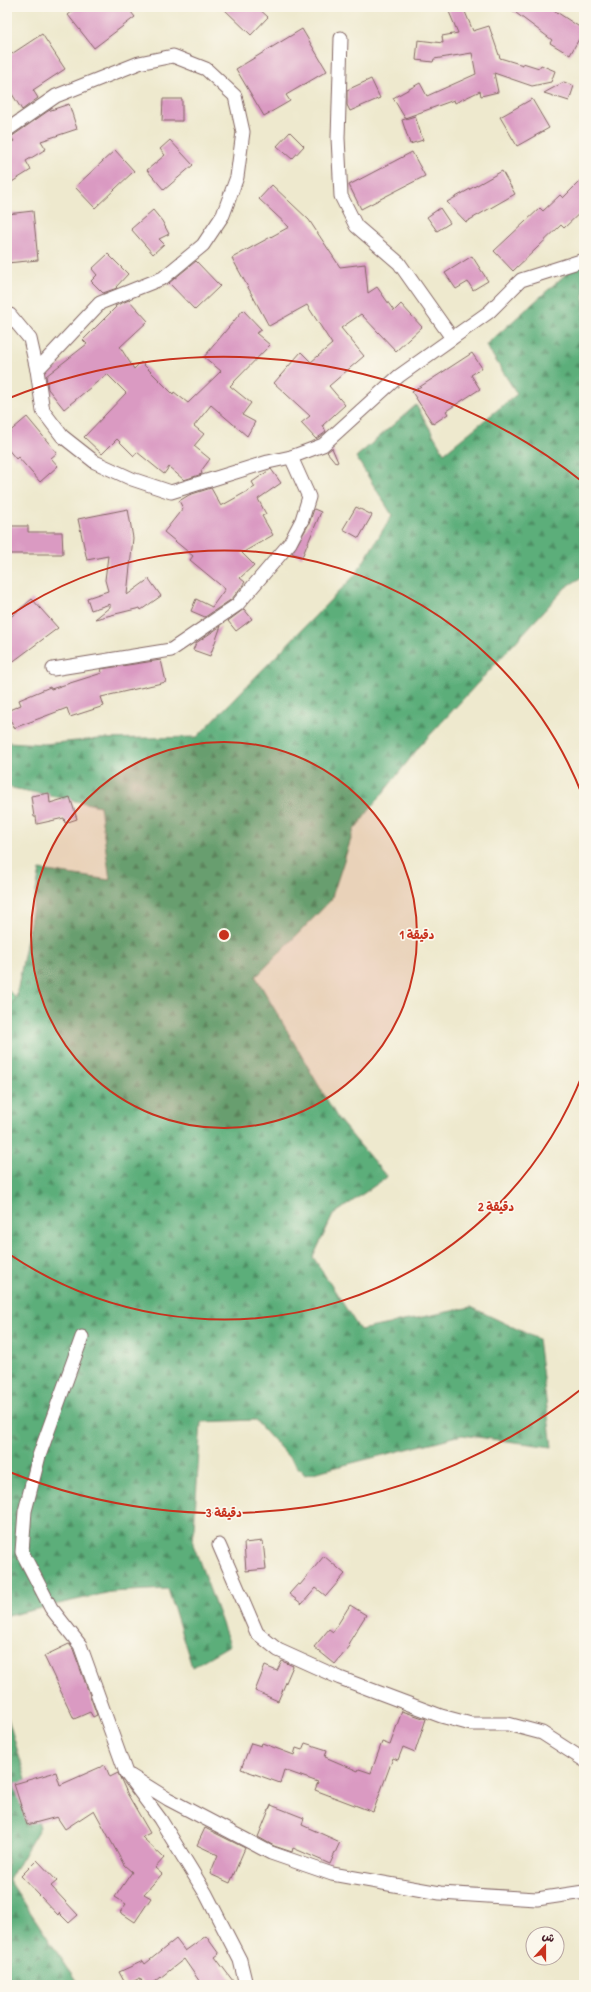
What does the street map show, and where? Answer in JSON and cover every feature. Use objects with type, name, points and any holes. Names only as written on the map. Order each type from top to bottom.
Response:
[{"type":"street","points":[[341,38],[338,138],[340,196],[356,226],[399,263],[452,338]]},
{"type":"street","points":[[7,130],[56,96],[139,63],[173,56],[206,69],[235,96],[243,132],[237,177],[223,215],[203,245],[163,278],[100,303],[37,370]]},
{"type":"street","points":[[8,317],[30,339],[37,370],[43,411],[62,436],[95,462],[132,478],[171,492],[224,475],[291,457],[323,445],[399,376],[489,312],[521,280],[584,260]]},
{"type":"street","points":[[53,669],[172,650],[237,605],[290,543],[302,520],[309,497],[291,457]]},
{"type":"street","points":[[82,1337],[39,1456],[25,1512],[22,1552],[51,1608],[80,1645],[126,1773],[160,1819],[206,1894],[240,1960],[246,1985]]},
{"type":"street","points":[[219,1545],[257,1633],[278,1650],[340,1678],[441,1716],[471,1724],[508,1724],[542,1733],[584,1760]]},
{"type":"street","points":[[126,1773],[168,1799],[271,1853],[332,1874],[440,1894],[537,1898],[584,1892]]},
{"type":"green space","points":[[584,258],[584,576],[566,587],[419,747],[354,830],[331,900],[256,977],[338,1119],[387,1177],[333,1215],[313,1257],[360,1330],[471,1307],[538,1339],[552,1447],[462,1435],[305,1475],[255,1420],[201,1422],[193,1544],[230,1645],[192,1667],[168,1589],[111,1592],[7,1616],[7,1012],[16,998],[40,870],[110,880],[100,806],[7,787],[7,742],[43,744],[99,739],[197,737],[356,574],[392,515],[356,457],[416,405],[444,453],[517,394],[486,345]]},
{"type":"green space","points":[[7,989],[16,998],[7,1012]]},
{"type":"green space","points":[[7,1715],[40,1827],[9,1880],[79,1985],[7,1985]]},
{"type":"building","points":[[78,7],[127,7],[135,17],[94,48],[68,15]]},
{"type":"building","points":[[222,7],[257,7],[268,17],[251,35]]},
{"type":"building","points":[[447,7],[463,7],[473,31],[489,26],[500,58],[539,68],[541,65],[555,71],[551,82],[532,86],[494,73],[498,92],[481,96],[480,91],[455,103],[454,100],[405,118],[393,98],[420,83],[427,96],[476,74],[472,53],[434,59],[433,62],[416,60],[418,40],[443,43],[442,36],[458,33]]},
{"type":"building","points":[[508,7],[549,7],[584,30],[570,55],[550,43],[552,40]]},
{"type":"building","points":[[302,29],[327,71],[286,95],[290,101],[264,116],[236,69]]},
{"type":"building","points":[[42,34],[65,69],[33,90],[38,98],[22,110],[12,94],[7,97],[7,57]]},
{"type":"building","points":[[371,79],[380,98],[350,111],[347,105],[347,90]]},
{"type":"building","points":[[564,82],[574,86],[569,101],[544,93]]},
{"type":"building","points":[[163,99],[182,99],[182,121],[162,121]]},
{"type":"building","points":[[532,99],[549,128],[517,146],[500,117]]},
{"type":"building","points":[[69,104],[77,129],[41,141],[46,149],[26,161],[31,170],[7,185],[7,145],[14,141],[11,137],[48,111]]},
{"type":"building","points":[[415,116],[423,140],[410,144],[402,120]]},
{"type":"building","points":[[290,132],[304,146],[292,159],[277,146]]},
{"type":"building","points":[[170,140],[193,165],[164,190],[147,170],[165,155],[160,149]]},
{"type":"building","points":[[115,150],[134,171],[95,208],[75,187]]},
{"type":"building","points":[[412,152],[425,176],[361,209],[349,185]]},
{"type":"building","points":[[502,171],[515,194],[466,222],[447,202]]},
{"type":"building","points":[[584,177],[584,209],[564,228],[561,225],[513,271],[494,251],[540,208],[543,211],[560,195],[563,198]]},
{"type":"building","points":[[272,185],[309,220],[340,267],[365,264],[368,293],[377,287],[394,311],[401,304],[422,327],[396,351],[361,314],[341,328],[364,356],[329,386],[345,405],[323,425],[326,432],[316,439],[301,423],[310,416],[274,383],[301,352],[311,362],[332,344],[307,305],[269,326],[232,258],[289,227],[259,199]]},
{"type":"building","points":[[440,208],[450,223],[437,231],[427,217]]},
{"type":"building","points":[[153,210],[162,221],[169,234],[159,239],[164,244],[153,254],[131,229]]},
{"type":"building","points":[[33,211],[38,260],[7,263],[7,247],[9,246],[7,214]]},
{"type":"building","points":[[108,254],[128,274],[116,287],[117,288],[103,293],[91,281],[97,275],[92,269]]},
{"type":"building","points":[[472,256],[488,281],[473,290],[468,282],[456,289],[445,273]]},
{"type":"building","points":[[196,261],[220,286],[195,310],[169,283]]},
{"type":"building","points":[[129,300],[148,321],[120,347],[134,369],[141,362],[173,394],[174,392],[188,403],[221,371],[204,357],[243,310],[262,330],[256,333],[270,345],[230,386],[251,403],[242,415],[255,422],[247,436],[211,405],[194,426],[204,434],[194,446],[210,459],[201,471],[202,474],[184,480],[169,467],[164,474],[137,452],[134,456],[117,439],[102,454],[84,437],[126,393],[107,374],[64,409],[48,389],[46,376],[87,344],[83,340],[116,307],[115,306]]},
{"type":"building","points":[[472,353],[482,368],[471,375],[480,389],[446,411],[448,414],[433,424],[412,392]]},
{"type":"building","points":[[27,417],[57,453],[51,458],[58,466],[40,482],[18,457],[16,459],[7,448],[7,434]]},
{"type":"building","points":[[332,448],[338,462],[336,463],[327,452]]},
{"type":"building","points":[[271,469],[281,483],[258,499],[266,514],[262,516],[273,535],[242,553],[254,565],[240,578],[245,582],[232,599],[205,617],[191,611],[196,599],[212,607],[225,589],[190,560],[193,556],[164,532],[183,508],[179,501],[189,495],[211,488],[221,506],[255,487],[252,482]]},
{"type":"building","points":[[356,507],[372,515],[359,538],[343,529]]},
{"type":"building","points":[[128,509],[133,538],[127,595],[149,579],[161,596],[141,610],[140,608],[95,619],[110,607],[110,604],[91,610],[87,598],[108,591],[105,580],[108,556],[87,560],[78,519]]},
{"type":"building","points":[[314,509],[321,512],[302,557],[292,553],[309,524]]},
{"type":"building","points":[[7,526],[28,526],[28,532],[62,532],[63,554],[7,554]]},
{"type":"building","points":[[32,599],[58,628],[7,666],[7,620]]},
{"type":"building","points":[[244,609],[252,619],[236,631],[228,621]]},
{"type":"building","points":[[221,626],[210,656],[193,650],[196,643]]},
{"type":"building","points":[[161,660],[166,682],[101,697],[104,706],[70,717],[67,708],[14,728],[7,711],[21,705],[19,700],[50,687],[51,689],[102,673],[101,669]]},
{"type":"building","points":[[49,793],[50,803],[70,797],[77,819],[65,823],[64,818],[37,824],[36,817],[34,817],[31,796]]},
{"type":"building","points":[[263,1541],[266,1569],[246,1571],[244,1543]]},
{"type":"building","points":[[324,1556],[345,1574],[326,1596],[316,1588],[302,1604],[289,1594],[298,1584],[300,1585]]},
{"type":"building","points":[[350,1605],[366,1615],[348,1644],[350,1646],[335,1664],[314,1647],[329,1629],[333,1632]]},
{"type":"building","points":[[69,1644],[73,1649],[97,1715],[93,1717],[90,1712],[74,1719],[44,1656]]},
{"type":"building","points":[[282,1661],[293,1666],[278,1701],[255,1691],[265,1666],[277,1671]]},
{"type":"building","points":[[402,1711],[426,1719],[415,1752],[403,1747],[398,1760],[393,1758],[373,1812],[315,1790],[318,1782],[284,1770],[280,1783],[241,1769],[251,1743],[261,1746],[262,1743],[294,1755],[296,1748],[302,1750],[305,1743],[327,1750],[325,1757],[358,1771],[359,1769],[371,1773],[382,1742],[390,1745]]},
{"type":"building","points":[[105,1765],[110,1777],[118,1773],[128,1795],[150,1833],[142,1837],[164,1858],[155,1868],[162,1874],[144,1894],[151,1898],[135,1922],[120,1912],[126,1904],[115,1897],[132,1872],[124,1865],[94,1810],[65,1829],[57,1817],[27,1825],[14,1784],[56,1772],[60,1785]]},
{"type":"building","points":[[271,1805],[304,1818],[302,1825],[340,1842],[330,1864],[293,1848],[292,1852],[274,1846],[258,1837]]},
{"type":"building","points":[[205,1828],[245,1848],[230,1883],[210,1874],[218,1855],[197,1845]]},
{"type":"building","points":[[37,1860],[57,1881],[51,1886],[78,1915],[69,1923],[59,1913],[58,1915],[21,1876]]},
{"type":"building","points":[[206,1936],[219,1954],[215,1957],[236,1985],[202,1985],[184,1959],[151,1985],[144,1985],[140,1978],[126,1985],[119,1972],[143,1961],[145,1964],[176,1939],[185,1951]]}]
